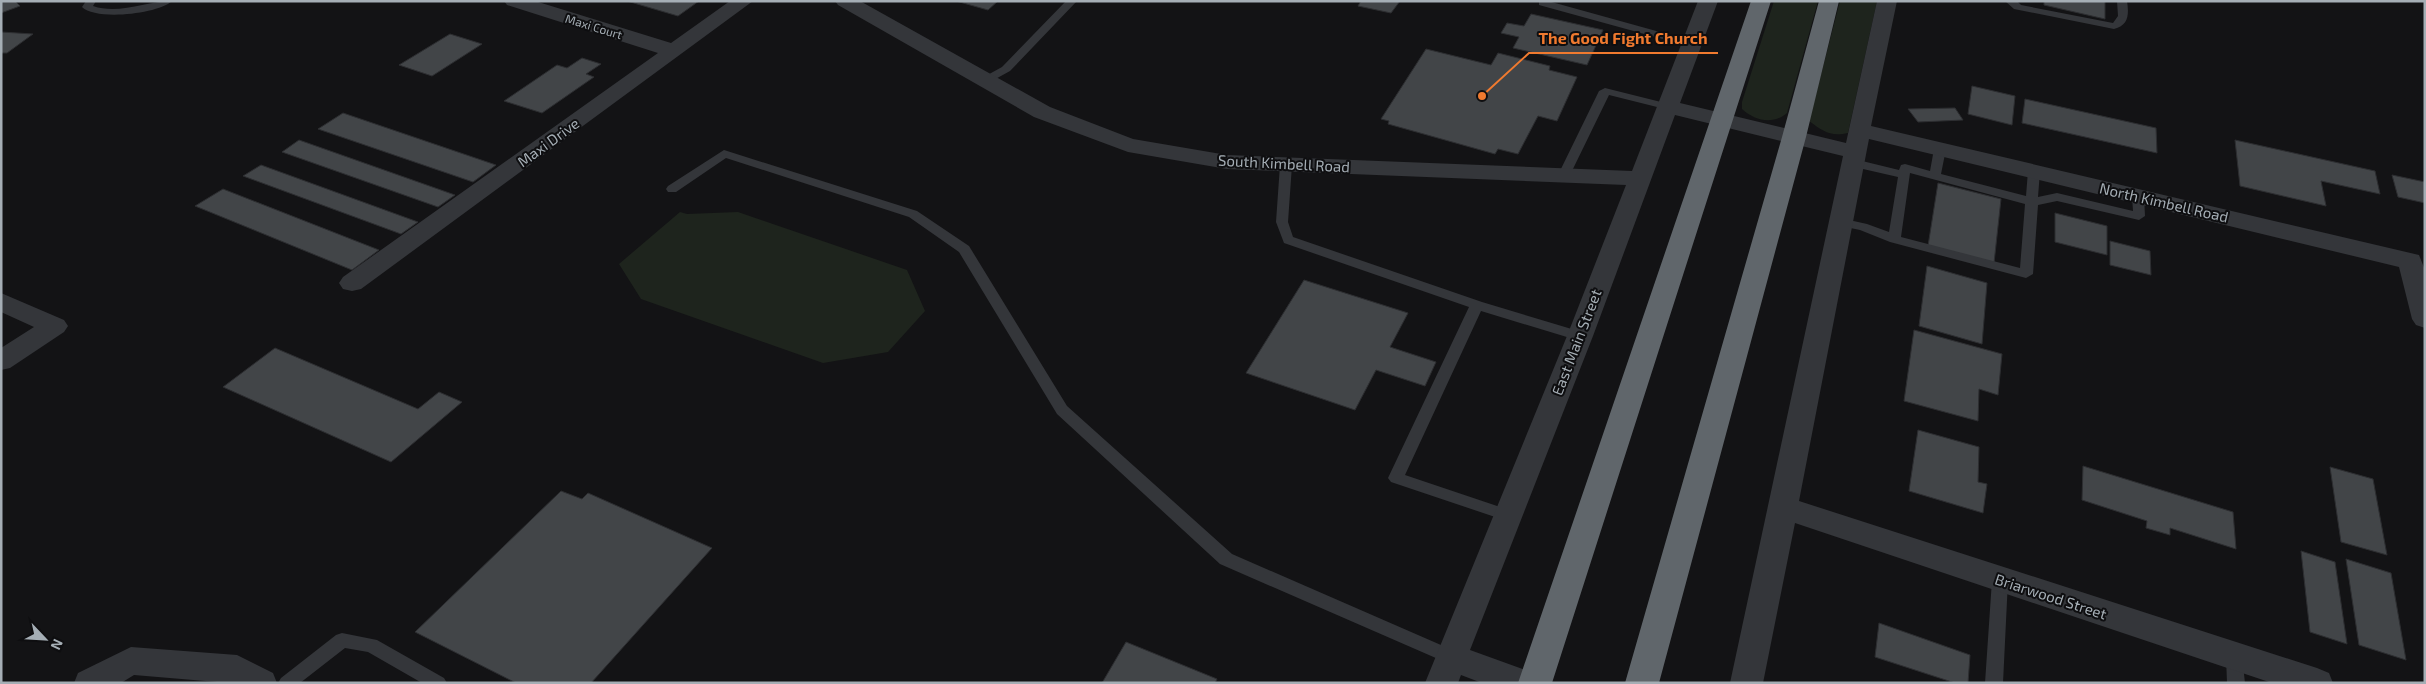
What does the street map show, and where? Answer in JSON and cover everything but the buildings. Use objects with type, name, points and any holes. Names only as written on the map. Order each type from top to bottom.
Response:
[{"type":"highway","points":[[1536,683],[1761,1]]},
{"type":"highway","points":[[1642,683],[1794,137],[1829,1]]},
{"type":"street","name":"Maxi Court","points":[[514,1],[674,51]]},
{"type":"street","name":"Maxi Drive","points":[[352,283],[743,1]]},
{"type":"street","name":"South Kimbell Road","points":[[845,1],[1042,112],[1128,146],[1227,162],[1639,178]]},
{"type":"street","name":"East Main Street","points":[[1446,670],[1580,336],[1708,1]]},
{"type":"street","points":[[1746,683],[1784,508],[1840,222],[1888,1]]},
{"type":"street","name":"North Kimbell Road","points":[[1669,106],[1794,137],[1856,148],[1940,149],[2034,171],[2095,196],[2138,196],[2410,261],[2425,319]]},
{"type":"street","points":[[1,302],[55,326],[1,361]]},
{"type":"street","name":"Briarwood Street","points":[[1784,508],[2000,580],[2235,669],[2317,683]]},
{"type":"street","points":[[90,683],[131,661],[237,669],[261,683]]},
{"type":"street","points":[[1446,670],[1522,683]]},
{"type":"lane","points":[[91,1],[87,7],[109,11],[144,9],[167,1]]},
{"type":"lane","points":[[986,80],[1006,69],[1072,1]]},
{"type":"lane","points":[[2010,1],[2018,7],[2114,26],[2120,24],[2123,19],[2122,1]]},
{"type":"lane","points":[[1543,3],[1692,44]]},
{"type":"lane","points":[[1564,175],[1605,91],[1669,106]]},
{"type":"lane","points":[[1856,148],[1904,175]]},
{"type":"lane","points":[[1935,176],[1940,149]]},
{"type":"lane","points":[[672,188],[724,154],[913,214],[964,249],[1062,410],[1226,559],[1446,670]]},
{"type":"lane","points":[[1286,165],[1282,222],[1288,240],[1477,305],[1580,336]]},
{"type":"lane","points":[[1894,239],[1905,168],[2032,202],[2057,197],[2095,196]]},
{"type":"lane","points":[[1840,222],[1863,227],[1894,239],[2026,274],[2034,171]]},
{"type":"lane","points":[[1477,305],[1396,478],[1507,515]]},
{"type":"lane","points":[[1994,683],[2000,580]]},
{"type":"lane","points":[[287,683],[342,640],[371,645],[438,683]]},
{"type":"shaded area","points":[[1774,1],[1818,1],[1787,113],[1776,119],[1764,120],[1758,119],[1742,109],[1742,102]]},
{"type":"shaded area","points":[[1840,1],[1877,1],[1848,133],[1831,134],[1809,121]]},
{"type":"shaded area","points":[[680,212],[687,214],[738,212],[907,270],[925,311],[888,352],[823,363],[641,299],[619,264]]},
{"type":"place","name":"The Good Fight Church","points":[[1482,96]]}]
